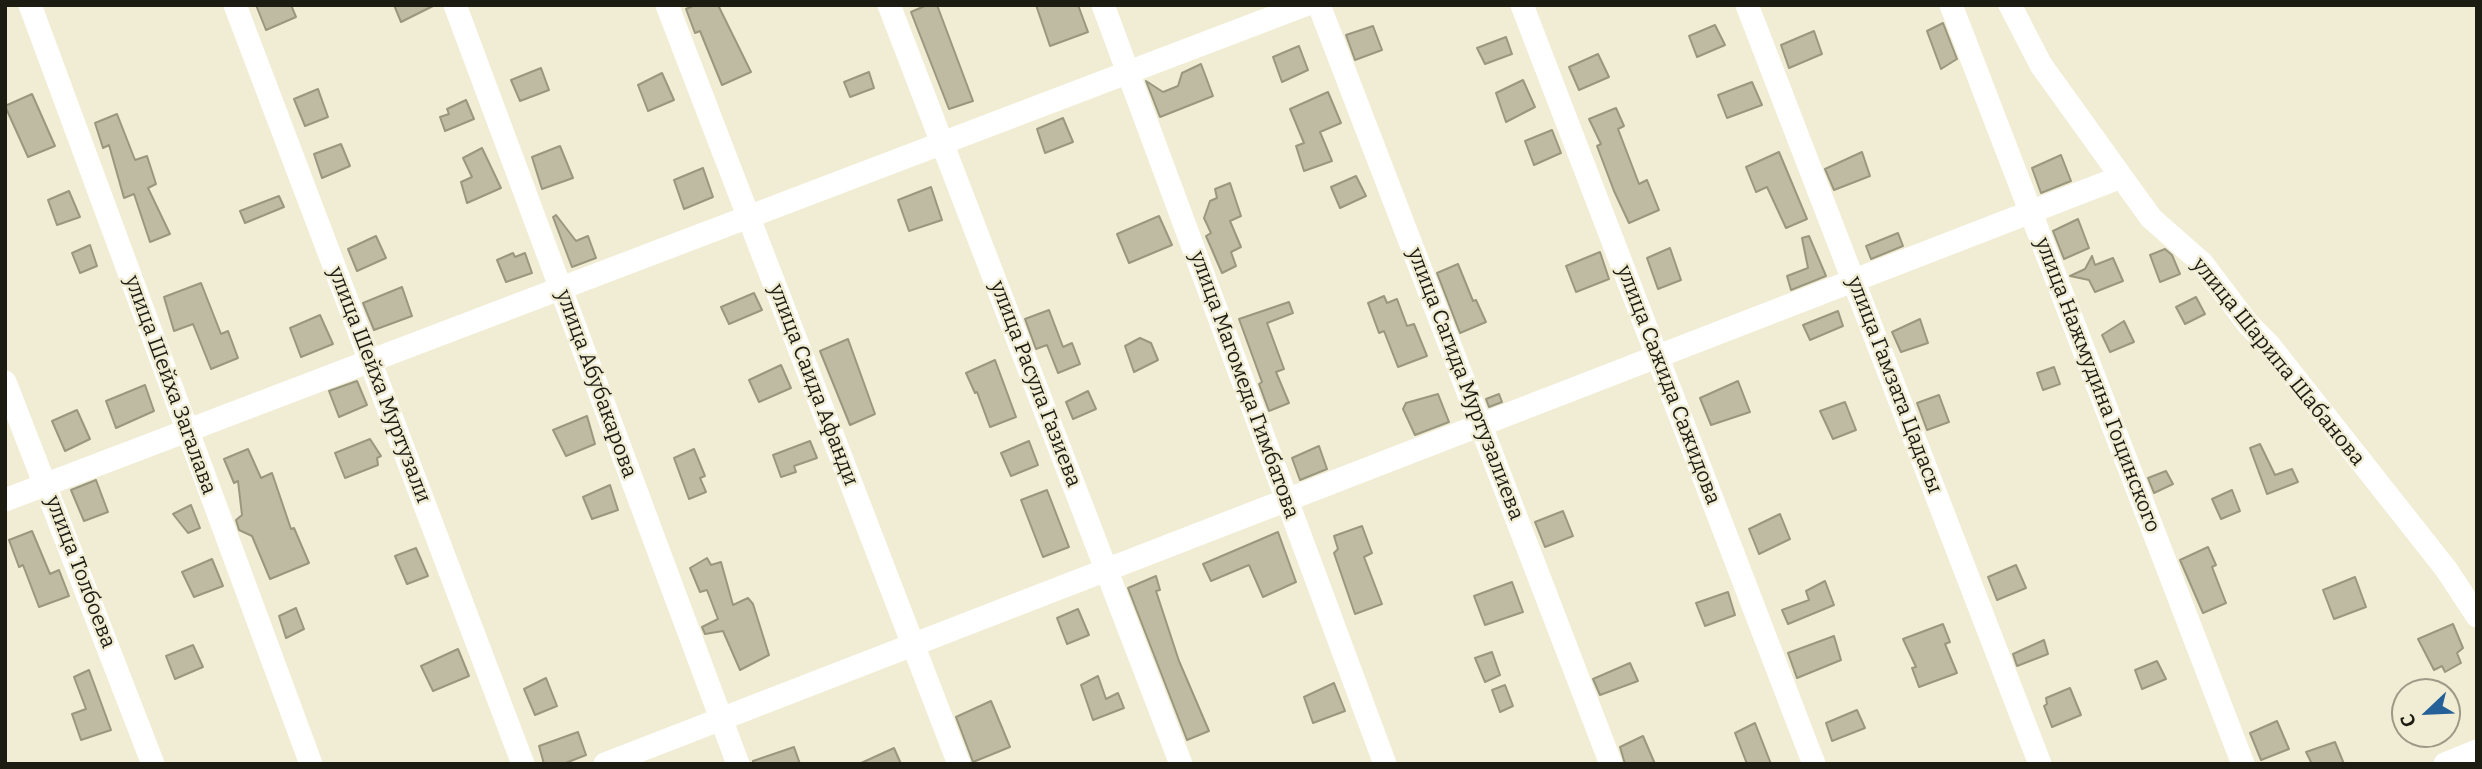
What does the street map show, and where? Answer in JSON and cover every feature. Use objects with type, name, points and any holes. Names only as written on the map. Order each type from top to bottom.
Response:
[{"type":"street","name":"улица Шейха Загалава","points":[[30,5],[311,764]]},
{"type":"street","name":"улица Шейха Муртузали","points":[[235,5],[523,764]]},
{"type":"street","name":"улица Абубакарова","points":[[455,5],[738,764]]},
{"type":"street","name":"улица Саида Афанди","points":[[667,5],[959,764]]},
{"type":"street","name":"улица Расула Газиева","points":[[889,5],[1181,764]]},
{"type":"street","name":"улица Магомеда Гимбатова","points":[[1103,5],[1385,764]]},
{"type":"street","points":[[5,500],[1305,5]]},
{"type":"street","name":"улица Сагида Муртузалиева","points":[[1319,5],[1611,764]]},
{"type":"street","name":"улица Сажида Сажидова","points":[[1522,5],[1814,764]]},
{"type":"street","name":"улица Гамзата Цадасы","points":[[1747,5],[2040,764]]},
{"type":"street","name":"улица Нажмудина Гоцинского","points":[[1951,5],[2243,764]]},
{"type":"street","name":"улица Шарипа Шабанова","points":[[2010,5],[2041,65],[2151,218],[2202,262],[2248,324],[2270,346],[2446,569],[2477,616]]},
{"type":"street","points":[[605,764],[2121,177]]},
{"type":"street","name":"улица Толбоева","points":[[5,382],[153,764]]},
{"type":"street","points":[[2445,764],[2477,751]]},
{"type":"building","points":[[256,5],[291,5],[296,17],[266,30]]},
{"type":"building","points":[[394,5],[435,5],[401,22]]},
{"type":"building","points":[[695,5],[718,5],[751,72],[722,85],[700,31],[695,33],[686,9]]},
{"type":"building","points":[[927,5],[937,5],[973,101],[949,109],[911,12]]},
{"type":"building","points":[[1036,5],[1078,5],[1088,32],[1050,46]]},
{"type":"building","points":[[1943,23],[1957,59],[1941,69],[1927,31]]},
{"type":"building","points":[[1715,25],[1725,45],[1697,57],[1689,36]]},
{"type":"building","points":[[1373,26],[1382,50],[1355,60],[1346,35]]},
{"type":"building","points":[[1814,31],[1822,54],[1789,68],[1781,45]]},
{"type":"building","points":[[1506,37],[1512,54],[1485,64],[1477,48]]},
{"type":"building","points":[[1299,46],[1308,70],[1282,82],[1273,57]]},
{"type":"building","points":[[1598,54],[1609,77],[1579,90],[1569,67]]},
{"type":"building","points":[[1201,64],[1213,96],[1160,117],[1146,81],[1163,92],[1178,86],[1182,73]]},
{"type":"building","points":[[541,68],[549,90],[520,101],[511,80]]},
{"type":"building","points":[[869,72],[874,88],[850,97],[844,82]]},
{"type":"building","points":[[662,73],[674,100],[648,111],[638,85]]},
{"type":"building","points":[[1523,80],[1535,107],[1506,122],[1496,93]]},
{"type":"building","points":[[1752,82],[1762,105],[1727,118],[1718,95]]},
{"type":"building","points":[[318,89],[328,117],[305,126],[294,99]]},
{"type":"building","points":[[1328,92],[1341,123],[1320,132],[1332,161],[1304,171],[1296,146],[1304,143],[1290,109]]},
{"type":"building","points":[[32,94],[55,146],[28,157],[5,106]]},
{"type":"building","points":[[466,100],[474,119],[445,131],[440,117],[449,114],[447,109]]},
{"type":"building","points":[[1616,108],[1624,126],[1618,129],[1639,184],[1647,180],[1659,210],[1629,223],[1614,191],[1597,146],[1601,144],[1589,119]]},
{"type":"building","points":[[117,114],[135,160],[147,156],[156,184],[148,188],[170,234],[150,242],[134,194],[124,198],[109,145],[103,148],[95,123]]},
{"type":"building","points":[[1063,118],[1073,142],[1045,153],[1037,129]]},
{"type":"building","points":[[1552,130],[1561,153],[1534,165],[1525,141]]},
{"type":"building","points":[[341,144],[350,166],[322,178],[314,154]]},
{"type":"building","points":[[560,146],[573,178],[542,189],[532,157]]},
{"type":"building","points":[[482,148],[501,188],[467,203],[461,182],[472,177],[463,158]]},
{"type":"building","points":[[1779,152],[1807,219],[1786,228],[1767,187],[1756,192],[1746,167]]},
{"type":"building","points":[[1862,152],[1870,176],[1834,190],[1825,169]]},
{"type":"building","points":[[2061,155],[2071,181],[2041,193],[2032,168]]},
{"type":"building","points":[[703,168],[713,197],[684,209],[674,180]]},
{"type":"building","points":[[1356,176],[1366,196],[1340,208],[1331,187]]},
{"type":"building","points":[[1230,183],[1241,216],[1230,221],[1241,247],[1231,252],[1236,266],[1222,273],[1206,236],[1211,233],[1204,218],[1210,201],[1217,198],[1215,189]]},
{"type":"building","points":[[931,187],[942,220],[909,231],[898,200]]},
{"type":"building","points":[[69,191],[80,217],[57,225],[48,200]]},
{"type":"building","points":[[279,196],[284,207],[245,223],[240,211]]},
{"type":"building","points":[[556,215],[576,241],[588,236],[596,258],[572,267],[553,217]]},
{"type":"building","points":[[1159,216],[1172,245],[1129,263],[1117,234]]},
{"type":"building","points":[[2078,219],[2089,248],[2064,259],[2053,231]]},
{"type":"building","points":[[1898,233],[1903,246],[1871,259],[1866,246]]},
{"type":"building","points":[[376,236],[386,258],[357,271],[348,249]]},
{"type":"building","points":[[1809,236],[1826,276],[1791,290],[1787,276],[1808,268],[1802,238]]},
{"type":"building","points":[[90,245],[97,266],[80,273],[72,253]]},
{"type":"building","points":[[1670,248],[1681,280],[1658,289],[1647,258]]},
{"type":"building","points":[[2165,249],[2172,255],[2180,274],[2160,282],[2150,255]]},
{"type":"building","points":[[1600,252],[1609,279],[1576,292],[1566,266]]},
{"type":"building","points":[[513,253],[515,257],[525,253],[532,273],[506,282],[497,260]]},
{"type":"building","points":[[2092,256],[2095,265],[2113,258],[2123,281],[2095,292],[2089,280],[2070,276],[2085,269]]},
{"type":"building","points":[[1458,264],[1473,301],[1476,300],[1486,322],[1460,333],[1437,273]]},
{"type":"building","points":[[201,283],[221,334],[228,331],[238,358],[211,369],[193,324],[174,331],[164,297]]},
{"type":"building","points":[[402,287],[412,316],[374,330],[363,303]]},
{"type":"building","points":[[754,293],[762,310],[729,324],[721,307]]},
{"type":"building","points":[[1384,296],[1387,303],[1397,299],[1407,326],[1414,324],[1427,356],[1398,367],[1384,331],[1379,333],[1368,303]]},
{"type":"building","points":[[2196,297],[2205,314],[2185,324],[2176,307]]},
{"type":"building","points":[[1289,302],[1293,313],[1267,323],[1284,369],[1276,372],[1289,403],[1269,411],[1259,384],[1262,382],[1239,319]]},
{"type":"building","points":[[1049,310],[1063,347],[1072,343],[1080,364],[1058,373],[1047,345],[1036,349],[1025,319]]},
{"type":"building","points":[[1838,311],[1843,326],[1810,340],[1803,325]]},
{"type":"building","points":[[320,315],[333,344],[301,357],[290,328]]},
{"type":"building","points":[[1920,319],[1928,343],[1901,352],[1892,332]]},
{"type":"building","points":[[2124,321],[2134,342],[2110,352],[2102,335]]},
{"type":"building","points":[[1140,338],[1151,343],[1158,360],[1134,372],[1125,346]]},
{"type":"building","points":[[848,339],[875,414],[850,425],[820,351]]},
{"type":"building","points":[[995,360],[1016,417],[990,427],[977,392],[975,393],[966,373]]},
{"type":"building","points":[[781,365],[791,388],[759,402],[749,380]]},
{"type":"building","points":[[2054,367],[2060,384],[2043,390],[2037,373]]},
{"type":"building","points":[[357,381],[367,405],[339,417],[329,391]]},
{"type":"building","points":[[1738,381],[1750,412],[1711,425],[1700,398]]},
{"type":"building","points":[[145,385],[154,411],[116,428],[106,401]]},
{"type":"building","points":[[1088,391],[1096,409],[1073,419],[1066,402]]},
{"type":"building","points":[[1438,394],[1449,422],[1415,435],[1403,409],[1406,403]]},
{"type":"building","points":[[1499,394],[1502,402],[1489,407],[1486,399]]},
{"type":"building","points":[[1939,395],[1949,422],[1927,430],[1917,403]]},
{"type":"building","points":[[1845,402],[1856,430],[1833,439],[1820,411]]},
{"type":"building","points":[[77,410],[90,439],[65,451],[52,421]]},
{"type":"building","points":[[587,416],[595,444],[566,456],[553,430]]},
{"type":"building","points":[[370,439],[381,456],[377,458],[378,465],[345,478],[335,453]]},
{"type":"building","points":[[810,441],[817,458],[794,466],[796,472],[781,477],[773,455]]},
{"type":"building","points":[[1029,441],[1038,465],[1011,476],[1001,453]]},
{"type":"building","points":[[2260,444],[2275,475],[2292,469],[2298,482],[2267,494],[2250,448]]},
{"type":"building","points":[[1319,446],[1327,469],[1300,480],[1292,458]]},
{"type":"building","points":[[248,449],[261,478],[272,473],[291,529],[294,528],[309,563],[270,579],[252,536],[239,530],[236,520],[242,515],[238,481],[234,483],[224,459]]},
{"type":"building","points":[[694,449],[705,476],[700,478],[706,492],[689,499],[674,458]]},
{"type":"building","points":[[2166,471],[2173,484],[2154,493],[2148,478]]},
{"type":"building","points":[[96,480],[108,512],[84,521],[71,490]]},
{"type":"building","points":[[610,485],[618,510],[592,519],[583,497]]},
{"type":"building","points":[[1047,490],[1069,547],[1043,557],[1021,500]]},
{"type":"building","points":[[2232,490],[2240,511],[2221,519],[2212,499]]},
{"type":"building","points":[[191,505],[200,528],[188,533],[173,514]]},
{"type":"building","points":[[1563,511],[1573,536],[1545,547],[1535,522]]},
{"type":"building","points":[[1780,514],[1790,539],[1759,554],[1749,529]]},
{"type":"building","points":[[1362,526],[1372,553],[1364,557],[1382,604],[1355,614],[1334,553],[1338,549],[1334,536]]},
{"type":"building","points":[[32,531],[50,574],[59,570],[69,596],[39,607],[23,565],[19,567],[9,540]]},
{"type":"building","points":[[1278,532],[1296,582],[1263,597],[1249,565],[1211,581],[1203,564]]},
{"type":"building","points":[[2208,547],[2216,565],[2212,567],[2226,603],[2203,613],[2180,560]]},
{"type":"building","points":[[416,548],[428,576],[407,584],[395,556]]},
{"type":"building","points":[[707,558],[711,565],[721,562],[733,605],[748,598],[753,604],[769,655],[740,670],[723,631],[705,634],[702,627],[718,619],[707,590],[700,592],[690,568]]},
{"type":"building","points":[[212,559],[223,586],[194,597],[182,572]]},
{"type":"building","points":[[2016,565],[2026,588],[1997,600],[1988,577]]},
{"type":"building","points":[[1156,576],[1160,590],[1156,591],[1179,661],[1209,731],[1187,740],[1128,588]]},
{"type":"building","points":[[2355,577],[2366,607],[2334,619],[2323,590]]},
{"type":"building","points":[[1825,581],[1834,605],[1788,624],[1782,610],[1809,600],[1806,591]]},
{"type":"building","points":[[1512,582],[1523,612],[1485,625],[1474,596]]},
{"type":"building","points":[[1728,592],[1735,615],[1705,626],[1696,603]]},
{"type":"building","points":[[296,608],[304,629],[286,638],[279,616]]},
{"type":"building","points":[[1078,609],[1089,635],[1067,644],[1057,618]]},
{"type":"building","points":[[1943,624],[1950,642],[1945,644],[1957,673],[1919,687],[1912,668],[1916,667],[1903,639]]},
{"type":"building","points":[[2453,624],[2463,648],[2457,653],[2461,663],[2445,672],[2442,666],[2434,670],[2418,639]]},
{"type":"building","points":[[1834,636],[1841,660],[1797,678],[1788,653]]},
{"type":"building","points":[[2044,640],[2048,654],[2017,666],[2013,654]]},
{"type":"building","points":[[193,645],[203,667],[175,679],[166,656]]},
{"type":"building","points":[[458,649],[469,676],[433,691],[421,666]]},
{"type":"building","points":[[1492,652],[1500,675],[1485,682],[1475,658]]},
{"type":"building","points":[[2157,661],[2166,679],[2142,689],[2135,670]]},
{"type":"building","points":[[1630,663],[1638,681],[1600,695],[1593,679]]},
{"type":"building","points":[[89,670],[111,730],[81,740],[72,714],[86,709],[74,677]]},
{"type":"building","points":[[1098,676],[1106,699],[1118,693],[1124,708],[1093,720],[1081,685]]},
{"type":"building","points":[[546,678],[557,706],[535,715],[524,689]]},
{"type":"building","points":[[1334,683],[1345,711],[1313,723],[1304,697]]},
{"type":"building","points":[[1505,685],[1513,706],[1500,712],[1492,690]]},
{"type":"building","points":[[2070,688],[2081,715],[2052,727],[2044,706],[2047,704],[2046,698]]},
{"type":"building","points":[[991,701],[1010,747],[973,762],[956,717]]},
{"type":"building","points":[[1857,710],[1865,728],[1832,741],[1826,723]]},
{"type":"building","points":[[2277,721],[2289,749],[2261,760],[2250,733]]},
{"type":"building","points":[[1755,723],[1771,764],[1747,764],[1735,733]]},
{"type":"building","points":[[578,732],[586,755],[563,764],[544,764],[539,746]]},
{"type":"building","points":[[1643,736],[1655,764],[1625,764],[1620,747]]},
{"type":"building","points":[[2335,742],[2344,764],[2312,764],[2306,752]]},
{"type":"building","points":[[794,747],[800,764],[753,764],[753,761]]},
{"type":"building","points":[[894,748],[901,764],[859,764]]}]
